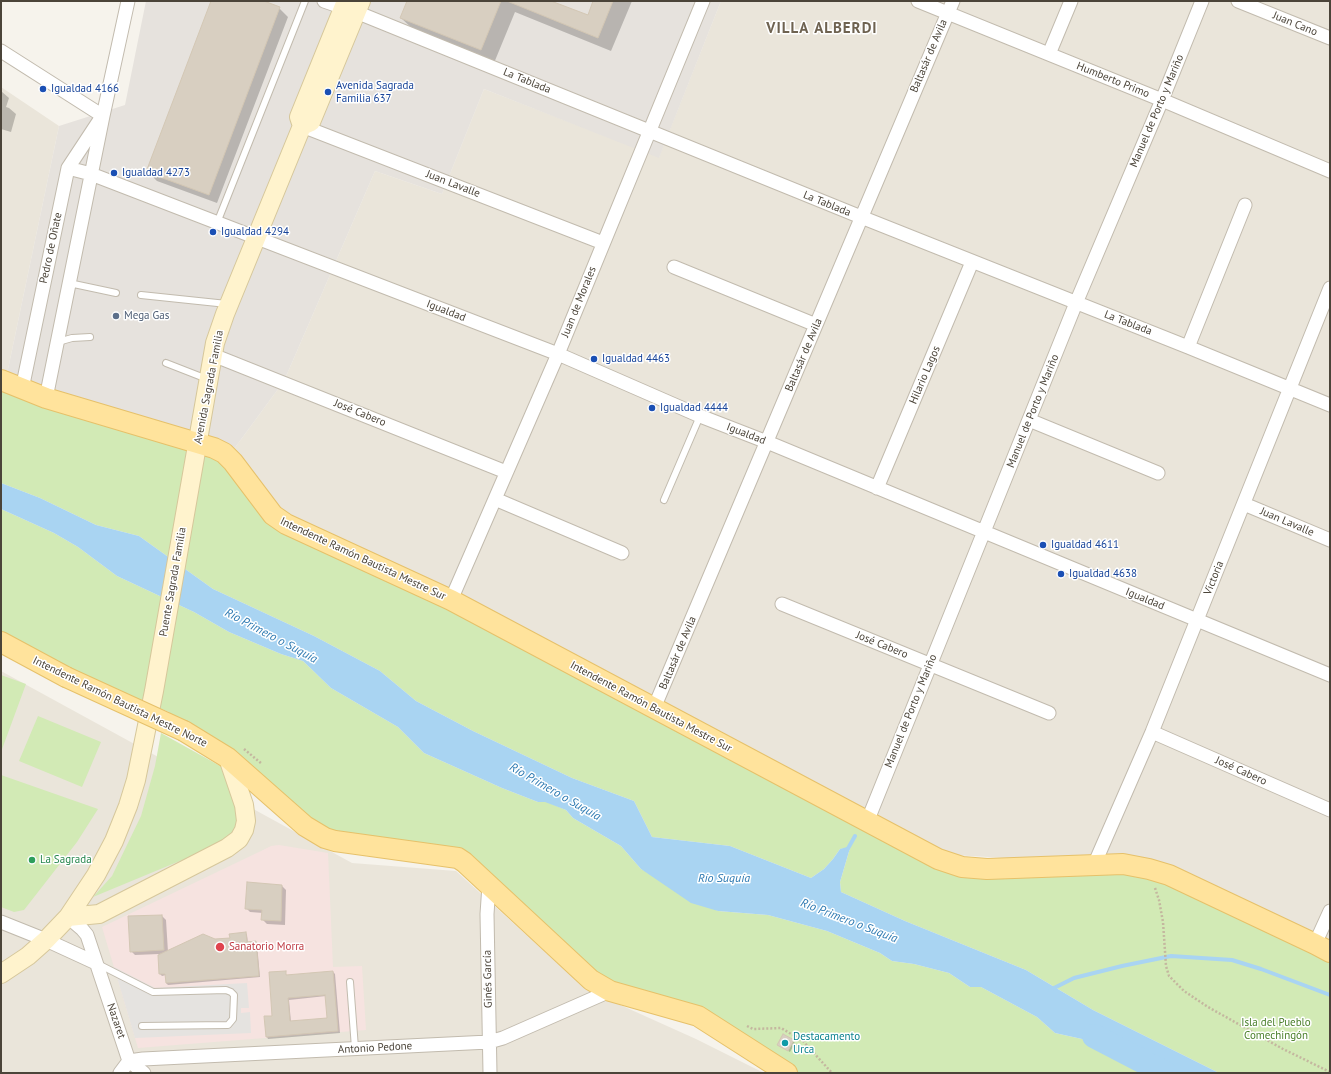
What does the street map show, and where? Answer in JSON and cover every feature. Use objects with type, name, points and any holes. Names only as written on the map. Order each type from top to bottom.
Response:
[{"type":"main road","name":"Avenida Sagrada Familia","points":[[193,472],[218,331],[302,126],[299,117],[352,5]]},
{"type":"main road","name":"Intendente Ramón Bautista Mestre Sur","points":[[1,380],[46,398],[198,443],[224,453],[233,462],[273,515],[286,524],[451,600],[938,859],[962,867],[986,869],[1123,864],[1149,869],[1169,876],[1323,948]]},
{"type":"main road","name":"Puente Sagrada Familia","points":[[68,917],[96,875],[122,824],[136,780],[154,691],[193,472]]},
{"type":"main road","name":"Intendente Ramón Bautista Mestre Norte","points":[[1,642],[66,677],[184,731],[228,758],[305,826],[325,838],[335,841],[458,858],[591,980],[610,991],[698,1016],[776,1070]]},
{"type":"main road","points":[[1,974],[28,956],[68,917],[99,914],[227,848],[239,839],[244,830],[246,820],[244,805],[228,758]]},
{"type":"street","name":"Pedro de Oñate","points":[[46,398],[56,343],[128,1]]},
{"type":"street","name":"La Tablada","points":[[324,1],[352,5],[650,131],[1330,405]]},
{"type":"street","name":"Juan de Morales","points":[[451,600],[558,354],[703,1]]},
{"type":"street","name":"Humberto Primo","points":[[918,1],[950,7],[1049,54],[1330,171]]},
{"type":"street","points":[[1049,54],[1071,1]]},
{"type":"street","name":"Manuel de Porto y Mariño","points":[[866,822],[1076,303],[1162,100],[1202,1]]},
{"type":"street","name":"Juan Cano","points":[[1238,1],[1330,38]]},
{"type":"street","name":"Baltasár de Avila","points":[[654,708],[950,7]]},
{"type":"street","points":[[1,51],[103,116]]},
{"type":"street","name":"Pedro de Oñate","points":[[22,389],[68,168],[103,116]]},
{"type":"street","name":"Juan Lavalle","points":[[302,126],[603,243]]},
{"type":"street","name":"Igualdad","points":[[68,168],[91,174],[558,354],[700,416],[767,442],[1330,675]]},
{"type":"street","points":[[1188,347],[1246,205]]},
{"type":"street","name":"Hilario Lagos","points":[[878,488],[972,262]]},
{"type":"street","points":[[674,267],[816,325]]},
{"type":"street","name":"Victoria","points":[[1094,865],[1152,732],[1330,288]]},
{"type":"street","name":"José Cabero","points":[[213,355],[506,472]]},
{"type":"street","points":[[1029,420],[1158,473]]},
{"type":"street","points":[[495,499],[622,553]]},
{"type":"street","name":"Juan Lavalle","points":[[1244,504],[1330,540]]},
{"type":"street","name":"José Cabero","points":[[782,604],[1049,713]]},
{"type":"street","name":"José Cabero","points":[[1152,732],[1330,810]]},
{"type":"street","name":"Ginés García","points":[[489,885],[487,914],[490,1073]]},
{"type":"street","points":[[1323,948],[1330,911]]},
{"type":"street","name":"Nazaret","points":[[68,917],[87,935],[129,1061]]},
{"type":"street","points":[[1,922],[46,940],[96,963]]},
{"type":"street","name":"Antonio Pedone","points":[[129,1061],[143,1059],[489,1042],[503,1038],[610,991]]},
{"type":"street","points":[[120,1073],[129,1061],[144,1073]]},
{"type":"lane","points":[[217,223],[304,1]]},
{"type":"lane","points":[[69,283],[116,293]]},
{"type":"lane","points":[[142,295],[229,304]]},
{"type":"lane","points":[[56,343],[72,338],[90,337]]},
{"type":"lane","points":[[166,363],[209,380]]},
{"type":"lane","points":[[664,500],[700,416]]},
{"type":"lane","points":[[96,963],[153,992],[226,990],[232,992],[234,995],[233,1019],[228,1025],[142,1026]]},
{"type":"lane","points":[[350,982],[355,1048]]},
{"type":"path","points":[[1155,888],[1163,922],[1166,966],[1169,976],[1184,991],[1208,1007],[1283,1049],[1330,1072]]},
{"type":"shaded area","points":[[146,1],[721,1],[659,158],[484,89],[442,194],[375,171],[284,381],[234,449],[7,374],[59,126],[125,105]]},
{"type":"shaded area","points":[[721,1],[1330,1],[1330,940],[1166,867],[953,855],[277,516],[234,449],[284,381],[375,171],[442,194],[484,89],[659,157]]},
{"type":"shaded area","points":[[1,87],[59,126],[7,374],[1,372]]},
{"type":"shaded area","points":[[1,671],[352,863],[456,871],[587,990],[696,1039],[764,1073],[1,1073]]},
{"type":"shaded area","name":"Sanatorio Morra","points":[[279,845],[328,853],[333,967],[362,966],[366,1030],[138,1048],[102,927],[271,846]]},
{"type":"shaded area","points":[[114,967],[155,988],[247,983],[249,1008],[241,1008],[241,1013],[250,1012],[251,1033],[135,1038]]},
{"type":"green space","name":"Isla del Pueblo Comechingón","points":[[1,380],[214,448],[266,506],[938,859],[1123,864],[1330,952],[1330,1073],[1219,1073],[1093,1010],[1026,970],[905,921],[841,892],[840,882],[850,848],[840,849],[824,869],[811,878],[730,846],[652,837],[634,801],[572,778],[473,731],[416,701],[380,671],[314,636],[213,589],[139,536],[96,525],[40,498],[1,483]]},
{"type":"green space","points":[[1,509],[54,533],[78,547],[117,576],[194,612],[229,632],[281,654],[303,661],[331,688],[398,727],[424,753],[502,788],[538,802],[545,801],[566,810],[573,818],[621,846],[641,869],[718,911],[768,915],[827,931],[880,953],[892,961],[914,964],[949,973],[970,987],[981,987],[1037,1017],[1055,1033],[1100,1043],[1126,1053],[1134,1064],[1154,1073],[787,1073],[706,1020],[610,991],[464,862],[335,841],[184,731],[169,712],[1,642]]},
{"type":"green space","points":[[1,675],[26,684],[1,752]]},
{"type":"green space","points":[[38,716],[101,742],[82,787],[19,761]]},
{"type":"green space","points":[[161,733],[222,767],[239,815],[233,834],[216,846],[93,897],[112,876],[141,816],[155,766]]},
{"type":"green space","name":"La Sagrada","points":[[1,775],[98,809],[77,842],[24,910],[14,912],[1,907]]},
{"type":"water","name":"Río Suquía","points":[[1,483],[40,498],[96,525],[139,536],[213,589],[314,636],[380,671],[416,701],[473,731],[572,778],[634,801],[652,837],[730,846],[811,878],[824,869],[840,849],[847,847],[850,848],[840,882],[841,892],[905,921],[1026,970],[1093,1010],[1219,1073],[1154,1073],[1134,1064],[1125,1052],[1100,1043],[1055,1033],[1037,1017],[981,987],[970,987],[949,973],[914,964],[892,961],[880,953],[827,931],[768,915],[718,911],[691,903],[641,869],[621,846],[573,818],[566,810],[545,802],[538,802],[502,788],[424,753],[398,727],[331,688],[303,661],[281,654],[229,632],[194,612],[117,576],[78,547],[54,533],[1,509]]},
{"type":"building","points":[[211,1],[264,1],[280,7],[209,195],[146,172]]},
{"type":"building","points":[[407,1],[501,1],[481,50],[400,18]]},
{"type":"building","points":[[507,1],[551,1],[588,15],[593,1],[613,1],[598,38]]},
{"type":"building","points":[[247,882],[282,885],[281,921],[261,920],[262,910],[245,909]]},
{"type":"building","points":[[162,915],[164,950],[130,952],[128,916]]},
{"type":"building","points":[[246,932],[247,942],[256,941],[259,976],[166,983],[165,974],[159,974],[158,955],[203,934],[215,939],[230,938],[229,934]]},
{"type":"building","points":[[286,971],[286,975],[333,971],[338,1031],[266,1037],[264,1016],[272,1016],[269,972]],"holes":[[[325,995],[327,1018],[290,1021],[288,998]]]},
{"type":"building","name":"Destacamento Urca","points":[[783,1034],[794,1040],[788,1051],[777,1045]]},
{"type":"waterway","points":[[846,852],[855,836]]},
{"type":"waterway","points":[[1050,990],[1074,978],[1171,956],[1232,960],[1261,969],[1330,995]]},
{"type":"waterway","name":"Río Primero o Suquía","points":[[1094,1036],[1165,1073]]},
{"type":"place","name":"Igualdad 4166","points":[[43,89]]},
{"type":"place","name":"Avenida Sagrada Familia 637","points":[[328,92]]},
{"type":"place","name":"Igualdad 4273","points":[[114,173]]},
{"type":"place","name":"Igualdad 4294","points":[[213,232]]},
{"type":"place","name":"Mega Gas","points":[[116,316]]},
{"type":"place","name":"Igualdad 4463","points":[[594,359]]},
{"type":"place","name":"Igualdad 4444","points":[[652,408]]},
{"type":"place","name":"Igualdad 4611","points":[[1043,545]]},
{"type":"place","name":"Igualdad 4638","points":[[1061,574]]},
{"type":"place","name":"La Sagrada","points":[[32,860]]},
{"type":"place","name":"Sanatorio Morra","points":[[220,947]]},
{"type":"place","name":"Destacamento Urca","points":[[785,1043]]},
{"type":"district","name":"VILLA ALBERDI","points":[[822,29]]}]
